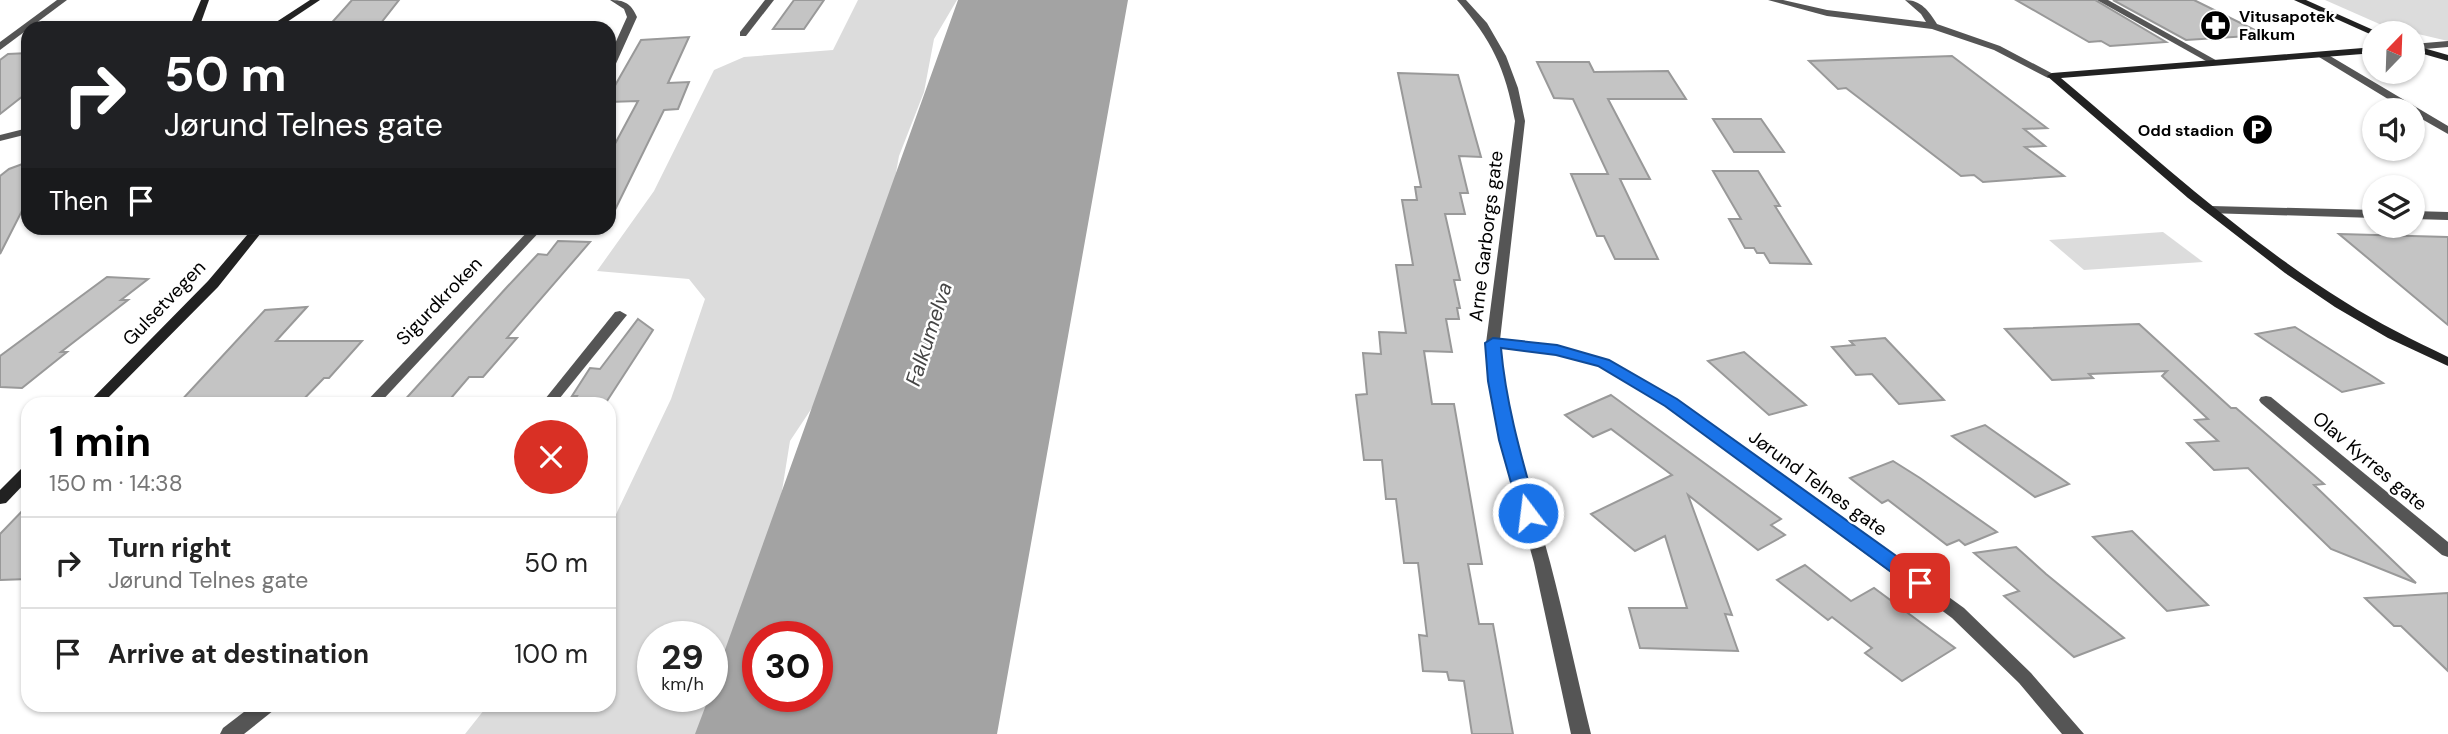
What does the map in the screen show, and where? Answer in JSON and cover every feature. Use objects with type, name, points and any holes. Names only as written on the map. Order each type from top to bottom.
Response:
[{"type":"street","points":[[35,21],[63,0]]},
{"type":"street","points":[[197,21],[205,0]]},
{"type":"street","points":[[283,21],[316,0]]},
{"type":"street","points":[[614,0],[628,7],[632,17],[616,52]]},
{"type":"street","points":[[744,34],[770,0]]},
{"type":"street","name":"Arne Garborgs gate","points":[[1461,0],[1478,18],[1504,62],[1517,98],[1520,121],[1493,343],[1496,381],[1508,440],[1542,563],[1581,734]]},
{"type":"street","points":[[1772,0],[1827,13],[1933,26],[1997,48],[2052,76],[2282,267],[2378,329],[2448,362]]},
{"type":"street","points":[[1909,0],[1925,12],[1933,26]]},
{"type":"street","points":[[2101,0],[2216,62]]},
{"type":"street","points":[[2298,0],[2362,27]]},
{"type":"street","points":[[0,47],[21,31]]},
{"type":"street","points":[[2426,46],[2448,44]]},
{"type":"street","points":[[2052,76],[2362,51]]},
{"type":"street","points":[[2426,51],[2448,58]]},
{"type":"street","points":[[2322,55],[2448,131]]},
{"type":"street","points":[[0,138],[21,133]]},
{"type":"street","points":[[2211,210],[2362,214]]},
{"type":"street","points":[[2425,215],[2448,216]]},
{"type":"street","name":"Gulsetvegen","points":[[101,397],[212,284],[253,235]]},
{"type":"street","name":"Sigurdkroken","points":[[378,397],[530,235]]},
{"type":"street","points":[[554,397],[620,315]]},
{"type":"street","name":"Jørund Telnes gate","points":[[1493,343],[1557,350],[1604,363],[1671,403],[1958,613],[2025,678],[2074,734]]},
{"type":"street","name":"Olav Kyrres gate","points":[[2266,400],[2448,551]]},
{"type":"street","points":[[0,499],[21,484]]},
{"type":"street","points":[[230,734],[258,712]]},
{"type":"shaded area","points":[[858,0],[957,0],[934,39],[924,92],[899,156],[869,322],[790,441],[767,584],[752,621],[742,621],[742,648],[728,683],[728,621],[637,621],[637,712],[717,712],[708,734],[465,734],[482,712],[616,712],[616,514],[671,399],[705,299],[689,279],[597,271],[654,191],[714,70],[744,57],[833,50]]},
{"type":"shaded area","points":[[2325,0],[2448,0],[2448,41],[2426,36],[2426,21],[2373,21]]},
{"type":"shaded area","points":[[2163,232],[2203,262],[2084,270],[2049,240]]},
{"type":"water","name":"Falkumelva","points":[[958,0],[1128,0],[997,734],[695,734],[703,712],[728,712],[728,641]]},
{"type":"building","points":[[352,0],[399,0],[382,21],[333,21]]},
{"type":"building","points":[[794,0],[824,0],[804,29],[773,29]]},
{"type":"building","points":[[2016,0],[2095,0],[2166,42],[2110,46],[2101,41],[2089,42]]},
{"type":"building","points":[[2113,0],[2194,0],[2265,35],[2186,40]]},
{"type":"building","points":[[689,37],[668,83],[689,82],[678,109],[664,110],[616,208],[616,142],[638,101],[616,102],[616,84],[641,40]]},
{"type":"building","points":[[21,53],[21,98],[0,114],[0,60],[8,54]]},
{"type":"building","points":[[1952,56],[2047,128],[2024,129],[2045,146],[2025,147],[2064,176],[1983,182],[1974,175],[1961,176],[1846,88],[1838,89],[1809,61]]},
{"type":"building","points":[[1537,62],[1589,62],[1594,72],[1668,71],[1686,99],[1608,99],[1650,179],[1620,179],[1658,259],[1615,259],[1604,236],[1597,236],[1571,174],[1608,174],[1573,99],[1554,98]]},
{"type":"building","points":[[1398,73],[1458,75],[1481,157],[1459,156],[1468,193],[1460,193],[1465,214],[1445,214],[1460,280],[1454,280],[1460,308],[1457,308],[1459,319],[1446,319],[1452,352],[1424,351],[1432,404],[1454,404],[1482,564],[1468,564],[1479,624],[1493,624],[1513,734],[1472,734],[1464,681],[1449,680],[1447,672],[1423,671],[1419,635],[1427,636],[1418,563],[1404,563],[1396,499],[1386,499],[1382,460],[1364,460],[1356,395],[1367,394],[1363,353],[1381,354],[1379,332],[1406,333],[1396,265],[1413,265],[1402,200],[1417,200],[1415,187],[1421,187]]},
{"type":"building","points":[[1713,119],[1761,119],[1784,152],[1734,152]]},
{"type":"building","points":[[21,165],[21,213],[0,254],[0,176]]},
{"type":"building","points":[[1713,171],[1758,171],[1780,206],[1775,206],[1811,264],[1770,263],[1764,253],[1757,253],[1754,248],[1745,248],[1729,219],[1741,219]]},
{"type":"building","points":[[2339,234],[2362,235],[2362,238],[2448,237],[2448,325]]},
{"type":"building","points":[[558,241],[590,242],[507,338],[517,338],[483,377],[469,377],[452,397],[407,397],[538,254],[547,255]]},
{"type":"building","points":[[107,277],[148,279],[121,300],[128,300],[61,352],[67,352],[22,388],[0,387],[0,356]]},
{"type":"building","points":[[307,307],[276,341],[362,341],[329,378],[324,378],[306,397],[184,397],[265,310]]},
{"type":"building","points":[[638,319],[653,330],[610,397],[572,396],[590,368],[600,369]]},
{"type":"building","points":[[2139,324],[2231,408],[2236,408],[2324,484],[2314,485],[2416,583],[2331,549],[2248,468],[2214,470],[2187,443],[2218,441],[2195,420],[2208,419],[2162,376],[2167,371],[2089,374],[2093,378],[2052,380],[2005,329]]},
{"type":"building","points":[[2295,327],[2383,383],[2342,392],[2256,334]]},
{"type":"building","points":[[1885,338],[1944,400],[1899,404],[1872,374],[1856,375],[1832,347],[1854,345],[1850,341]]},
{"type":"building","points":[[1744,352],[1806,405],[1769,415],[1708,361]]},
{"type":"building","points":[[1611,395],[1781,519],[1771,525],[1785,535],[1758,550],[1688,495],[1732,615],[1725,614],[1738,651],[1640,648],[1629,608],[1687,608],[1665,536],[1635,551],[1591,514],[1672,475],[1611,429],[1593,437],[1565,415]]},
{"type":"building","points":[[1985,425],[2069,484],[2035,497],[1952,436]]},
{"type":"building","points":[[1893,461],[1997,532],[1965,545],[1959,540],[1947,545],[1888,500],[1882,503],[1850,478]]},
{"type":"building","points":[[21,512],[21,579],[0,580],[0,534]]},
{"type":"building","points":[[2132,531],[2208,605],[2167,611],[2093,537]]},
{"type":"building","points":[[2016,547],[2124,638],[2074,657],[2004,596],[2019,591],[1974,553]]},
{"type":"building","points":[[1805,565],[1851,601],[1874,588],[1955,648],[1902,681],[1865,653],[1872,648],[1832,617],[1828,620],[1777,580]]},
{"type":"building","points":[[2448,593],[2448,671],[2401,626],[2394,626],[2365,598]]},
{"type":"place","name":"Vitusapotek Falkum","points":[[2216,25]]},
{"type":"place","name":"Odd stadion","points":[[2257,130]]},
{"type":"route","points":[[1528,513],[1508,440],[1496,381],[1493,343],[1557,350],[1604,363],[1671,403],[1920,583]]}]
